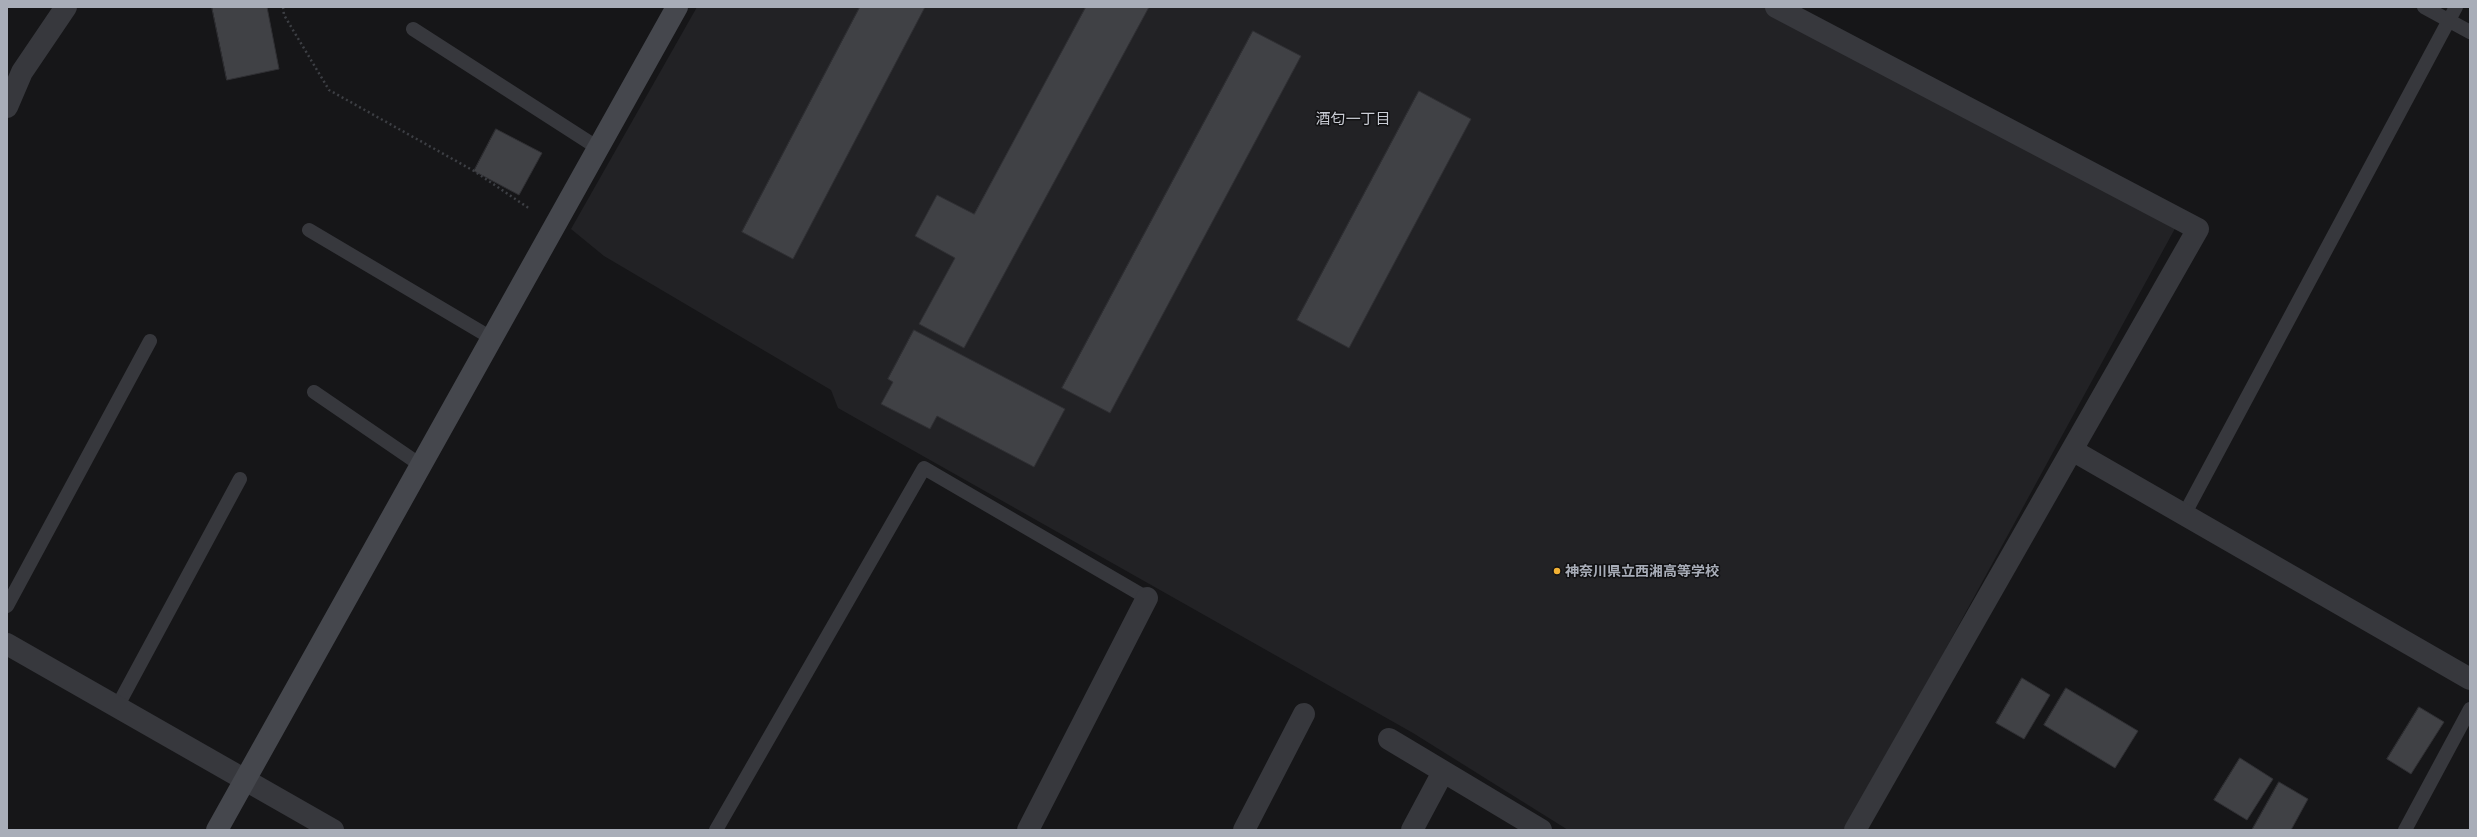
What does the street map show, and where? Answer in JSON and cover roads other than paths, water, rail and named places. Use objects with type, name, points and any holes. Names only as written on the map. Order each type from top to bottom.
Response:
[{"type":"street","points":[[7,107],[22,72],[66,7]]},
{"type":"street","points":[[217,830],[246,781],[556,227],[598,148],[677,7]]},
{"type":"street","points":[[1776,7],[2198,228],[1855,830]]},
{"type":"street","points":[[2072,450],[2470,679]]},
{"type":"street","points":[[1028,830],[1147,598]]},
{"type":"street","points":[[7,644],[333,830]]},
{"type":"street","points":[[1244,830],[1304,714]]},
{"type":"street","points":[[1388,739],[1541,830]]},
{"type":"street","points":[[1412,830],[1443,772]]},
{"type":"lane","points":[[2424,7],[2470,32]]},
{"type":"lane","points":[[2184,515],[2456,7]]},
{"type":"lane","points":[[413,29],[598,148]]},
{"type":"lane","points":[[309,230],[493,338]]},
{"type":"lane","points":[[7,606],[150,342]]},
{"type":"lane","points":[[314,392],[422,466]]},
{"type":"lane","points":[[716,830],[924,468],[1147,598]]},
{"type":"lane","points":[[118,707],[240,479]]},
{"type":"lane","points":[[2405,830],[2470,710]]},
{"type":"place","name":"神奈川県立西湘高等学校","points":[[1557,571]]},
{"type":"district","name":"酒匂一丁目","points":[[1353,119]]}]
